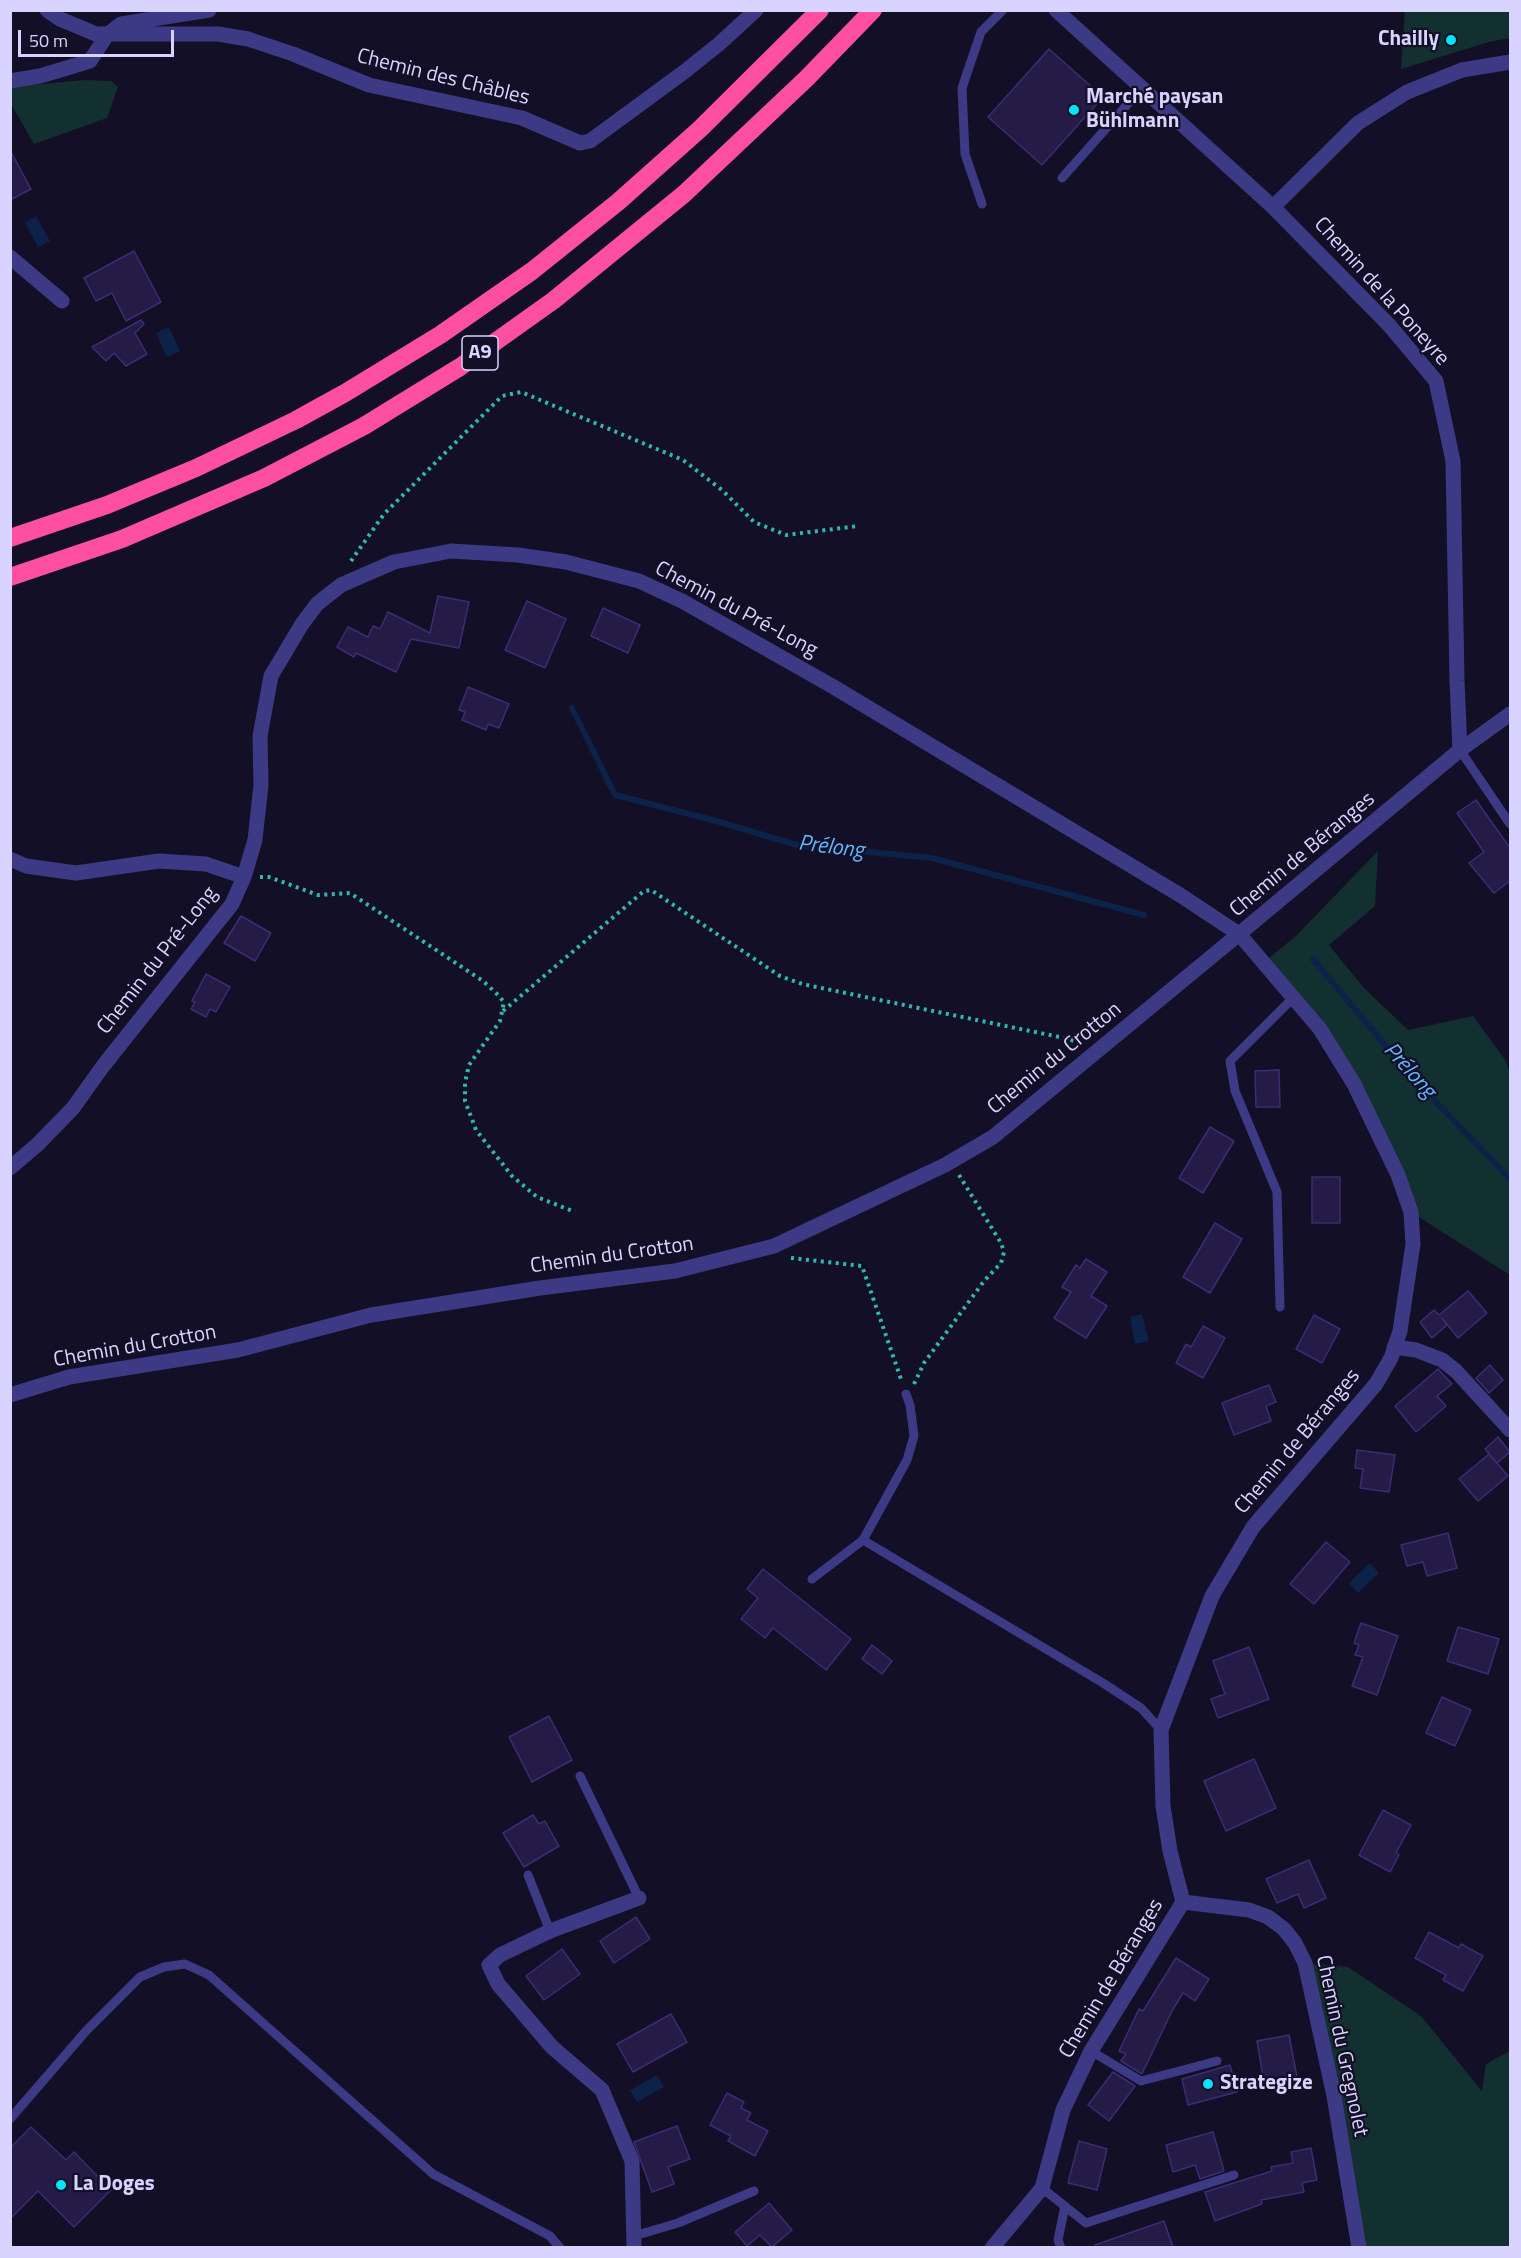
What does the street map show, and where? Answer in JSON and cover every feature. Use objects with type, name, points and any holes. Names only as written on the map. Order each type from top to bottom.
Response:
[{"type":"highway","name":"A9","points":[[10,538],[107,505],[206,464],[345,393],[440,335],[532,271],[626,195],[740,91],[820,10]]},
{"type":"highway","name":"A9","points":[[10,577],[122,539],[264,478],[364,426],[460,367],[554,300],[667,208],[766,118],[873,10]]},
{"type":"street","name":"Chemin des Châbles","points":[[47,10],[60,20],[96,34],[198,33],[248,39],[286,51],[369,85],[522,118],[580,143],[590,141],[684,72],[756,10]]},
{"type":"street","points":[[10,81],[40,76],[90,61],[107,35],[122,24],[209,10]]},
{"type":"street","name":"Chemin de la Poneyre","points":[[1056,10],[1273,207],[1389,325],[1436,381],[1454,461],[1456,681],[1461,750]]},
{"type":"street","points":[[1273,207],[1359,123],[1407,92],[1462,70],[1510,62]]},
{"type":"street","points":[[10,257],[63,301]]},
{"type":"street","name":"Chemin du Pré-Long","points":[[10,1168],[38,1144],[73,1107],[232,903],[244,877],[255,840],[261,785],[260,736],[271,676],[317,604],[340,585],[394,562],[451,551],[518,555],[566,562],[639,581],[682,601],[842,692],[1180,895],[1239,934]]},
{"type":"street","points":[[1461,750],[1510,714]]},
{"type":"street","name":"Chemin de Béranges","points":[[992,2247],[1042,2188],[1063,2110],[1092,2051],[1182,1902],[1170,1851],[1163,1806],[1161,1730],[1212,1596],[1252,1527],[1376,1384],[1400,1331],[1413,1244],[1411,1212],[1398,1175],[1354,1084],[1320,1029],[1239,934],[1461,750]]},
{"type":"street","points":[[10,859],[26,866],[76,873],[159,861],[194,863],[206,864],[244,877]]},
{"type":"street","name":"Chemin du Crotton","points":[[10,1395],[69,1377],[238,1350],[371,1315],[540,1288],[675,1271],[774,1246],[951,1162],[993,1137],[1239,934]]},
{"type":"street","points":[[1394,1347],[1416,1350],[1442,1360],[1456,1371],[1510,1430]]},
{"type":"street","points":[[634,2242],[632,2161],[602,2090],[552,2047],[498,1984],[489,1965],[500,1955],[550,1931],[639,1898]]},
{"type":"street","name":"Chemin du Gregnolet","points":[[1182,1902],[1249,1910],[1268,1917],[1284,1929],[1295,1943],[1305,1963],[1334,2096],[1359,2247]]},
{"type":"lane","points":[[982,204],[965,154],[962,88],[981,32],[1003,10]]},
{"type":"lane","points":[[1062,178],[1142,88]]},
{"type":"lane","points":[[1461,750],[1510,824]]},
{"type":"lane","points":[[1280,1306],[1277,1192],[1235,1091],[1230,1061],[1293,998]]},
{"type":"lane","points":[[812,1579],[863,1540],[908,1460],[915,1436],[906,1394]]},
{"type":"lane","points":[[863,1540],[1103,1683],[1141,1708],[1161,1730]]},
{"type":"lane","points":[[580,1776],[639,1898]]},
{"type":"lane","points":[[528,1875],[550,1931]]},
{"type":"lane","points":[[10,2119],[86,2031],[140,1977],[164,1967],[185,1964],[209,1975],[432,2174],[550,2236],[561,2247]]},
{"type":"lane","points":[[1092,2051],[1141,2081],[1217,2061]]},
{"type":"lane","points":[[1042,2188],[1086,2223],[1234,2175]]},
{"type":"lane","points":[[634,2242],[754,2192]]},
{"type":"lane","points":[[1061,2247],[1058,2240],[1065,2206]]},
{"type":"path","points":[[344,569],[384,514],[502,396],[521,392],[683,460],[722,490],[754,522],[786,535],[858,526]]},
{"type":"path","points":[[244,877],[269,877],[318,895],[350,893],[483,981],[504,1002],[500,1021],[469,1065],[465,1083],[465,1101],[476,1130],[512,1176],[537,1197],[575,1212]]},
{"type":"path","points":[[503,1011],[644,891],[651,890],[780,976],[802,984],[1069,1039],[1081,1044],[1092,1056]]},
{"type":"path","points":[[774,1246],[788,1258],[862,1266],[906,1394],[912,1388],[936,1346],[984,1281],[1001,1263],[1004,1252],[1001,1243],[951,1162]]},
{"type":"green space","name":"Chailly","points":[[1405,11],[1510,11],[1510,38],[1489,42],[1401,69]]},
{"type":"green space","points":[[85,80],[111,81],[118,87],[107,118],[34,144],[11,104],[10,87]]},
{"type":"green space","points":[[1378,851],[1375,906],[1329,945],[1364,988],[1408,1030],[1473,1016],[1506,1061],[1510,1073],[1510,1275],[1411,1212],[1354,1084],[1263,963],[1296,936]]},
{"type":"green space","points":[[1305,1963],[1348,1967],[1421,2016],[1482,2091],[1486,2064],[1510,2051],[1510,2247],[1359,2247]]},
{"type":"water","points":[[36,216],[50,241],[38,247],[25,222]]},
{"type":"water","points":[[169,327],[180,351],[167,357],[156,333]]},
{"type":"water","points":[[1142,1314],[1149,1341],[1135,1344],[1130,1317]]},
{"type":"water","points":[[1370,1563],[1379,1573],[1358,1593],[1349,1583]]},
{"type":"water","points":[[657,2075],[664,2087],[637,2102],[630,2090]]},
{"type":"building","points":[[1049,49],[1103,97],[1042,165],[988,117]]},
{"type":"building","points":[[10,150],[31,189],[10,200]]},
{"type":"building","points":[[134,251],[161,302],[126,321],[112,293],[96,301],[84,278]]},
{"type":"building","points":[[141,320],[144,324],[135,333],[147,354],[126,366],[114,353],[106,361],[92,347]]},
{"type":"building","points":[[438,596],[469,602],[459,648],[411,639],[396,672],[356,653],[354,657],[337,647],[348,627],[368,637],[373,626],[380,629],[388,612],[430,633]]},
{"type":"building","points":[[527,601],[566,619],[545,668],[505,650]]},
{"type":"building","points":[[603,608],[640,625],[628,653],[591,636]]},
{"type":"building","points":[[468,687],[509,704],[499,728],[488,724],[486,730],[462,720],[465,712],[459,710]]},
{"type":"building","points":[[1476,800],[1510,848],[1510,881],[1494,893],[1469,863],[1484,852],[1457,813]]},
{"type":"building","points":[[241,916],[271,933],[255,961],[224,943]]},
{"type":"building","points":[[206,974],[230,987],[216,1012],[210,1009],[206,1017],[191,1009],[195,1002],[192,1001]]},
{"type":"building","points":[[1279,1070],[1280,1107],[1256,1107],[1255,1071]]},
{"type":"building","points":[[1210,1127],[1234,1141],[1203,1193],[1179,1178]]},
{"type":"building","points":[[1312,1177],[1340,1177],[1340,1223],[1312,1223]]},
{"type":"building","points":[[1215,1223],[1242,1239],[1210,1293],[1183,1277]]},
{"type":"building","points":[[1086,1259],[1107,1272],[1091,1296],[1107,1306],[1086,1338],[1054,1318],[1071,1292],[1062,1287],[1076,1265],[1080,1268]]},
{"type":"building","points":[[1468,1291],[1487,1313],[1458,1338],[1442,1318],[1447,1325],[1432,1338],[1420,1322],[1434,1310],[1439,1315]]},
{"type":"building","points":[[1314,1315],[1340,1329],[1322,1363],[1296,1349]]},
{"type":"building","points":[[1203,1326],[1225,1338],[1203,1378],[1176,1363],[1186,1344],[1191,1347]]},
{"type":"building","points":[[1490,1365],[1503,1380],[1489,1393],[1476,1378]]},
{"type":"building","points":[[1438,1369],[1452,1384],[1437,1396],[1446,1406],[1416,1432],[1395,1406]]},
{"type":"building","points":[[1269,1385],[1276,1402],[1266,1406],[1271,1421],[1234,1435],[1222,1403]]},
{"type":"building","points":[[1498,1437],[1510,1452],[1497,1463],[1485,1449]]},
{"type":"building","points":[[1357,1450],[1395,1455],[1389,1492],[1360,1488],[1363,1469],[1355,1468]]},
{"type":"building","points":[[1489,1454],[1508,1476],[1478,1501],[1459,1479]]},
{"type":"building","points":[[1448,1533],[1457,1568],[1427,1576],[1423,1562],[1407,1566],[1401,1545]]},
{"type":"building","points":[[1326,1542],[1350,1562],[1314,1604],[1290,1584]]},
{"type":"building","points":[[763,1569],[851,1639],[826,1670],[773,1628],[765,1638],[741,1619],[758,1598],[747,1589]]},
{"type":"building","points":[[1361,1623],[1398,1636],[1377,1695],[1352,1686],[1363,1657],[1355,1655],[1359,1645],[1354,1643]]},
{"type":"building","points":[[1458,1627],[1499,1639],[1488,1674],[1447,1661]]},
{"type":"building","points":[[872,1645],[892,1661],[882,1674],[862,1659]]},
{"type":"building","points":[[1249,1647],[1269,1699],[1218,1718],[1211,1699],[1225,1694],[1213,1661]]},
{"type":"building","points":[[1442,1697],[1471,1710],[1455,1746],[1426,1733]]},
{"type":"building","points":[[549,1716],[572,1760],[532,1782],[509,1737]]},
{"type":"building","points":[[1254,1759],[1276,1808],[1226,1831],[1204,1781]]},
{"type":"building","points":[[1383,1810],[1411,1825],[1396,1853],[1399,1855],[1390,1872],[1359,1855]]},
{"type":"building","points":[[533,1815],[539,1824],[545,1821],[559,1846],[524,1867],[503,1833]]},
{"type":"building","points":[[1309,1860],[1326,1898],[1304,1908],[1298,1894],[1277,1903],[1266,1879]]},
{"type":"building","points":[[636,1917],[650,1939],[614,1963],[600,1941]]},
{"type":"building","points":[[1429,1932],[1459,1948],[1461,1944],[1483,1956],[1463,1991],[1443,1980],[1446,1975],[1415,1958]]},
{"type":"building","points":[[562,1949],[580,1974],[544,2000],[526,1976]]},
{"type":"building","points":[[1176,1958],[1209,1979],[1195,2001],[1183,1993],[1142,2074],[1121,2061],[1126,2054],[1119,2051],[1139,2009],[1143,2011]]},
{"type":"building","points":[[671,2014],[687,2042],[633,2072],[617,2044]]},
{"type":"building","points":[[1289,2035],[1298,2082],[1265,2088],[1257,2041]]},
{"type":"building","points":[[1230,2065],[1237,2092],[1188,2105],[1182,2079]]},
{"type":"building","points":[[1113,2072],[1135,2086],[1109,2121],[1088,2105]]},
{"type":"building","points":[[727,2093],[744,2102],[741,2108],[751,2113],[747,2120],[768,2131],[755,2156],[728,2141],[731,2136],[710,2125]]},
{"type":"building","points":[[677,2126],[690,2159],[668,2167],[674,2184],[652,2192],[634,2142]]},
{"type":"building","name":"La Doges","points":[[31,2127],[66,2160],[74,2152],[111,2190],[74,2227],[38,2191],[10,2219],[10,2148]]},
{"type":"building","points":[[1213,2132],[1224,2171],[1200,2179],[1195,2165],[1173,2172],[1166,2145]]},
{"type":"building","points":[[1079,2141],[1107,2149],[1097,2190],[1068,2183]]},
{"type":"building","points":[[1311,2148],[1317,2180],[1302,2183],[1304,2192],[1261,2200],[1262,2204],[1215,2221],[1205,2192],[1272,2171],[1271,2167],[1293,2163],[1291,2152]]},
{"type":"building","points":[[769,2203],[792,2230],[772,2247],[760,2235],[747,2246],[735,2232]]},
{"type":"building","points":[[1164,2221],[1173,2247],[1095,2247],[1095,2245]]},
{"type":"waterway","name":"Prélong","points":[[572,708],[615,795],[797,845],[932,858],[1144,915]]},
{"type":"waterway","name":"Prélong","points":[[1313,959],[1411,1076],[1510,1179]]},
{"type":"place","name":"Chailly","points":[[1451,40]]},
{"type":"place","name":"Marché paysan Bühlmann","points":[[1074,110]]},
{"type":"place","name":"Strategize","points":[[1208,2084]]},
{"type":"place","name":"La Doges","points":[[61,2185]]}]
